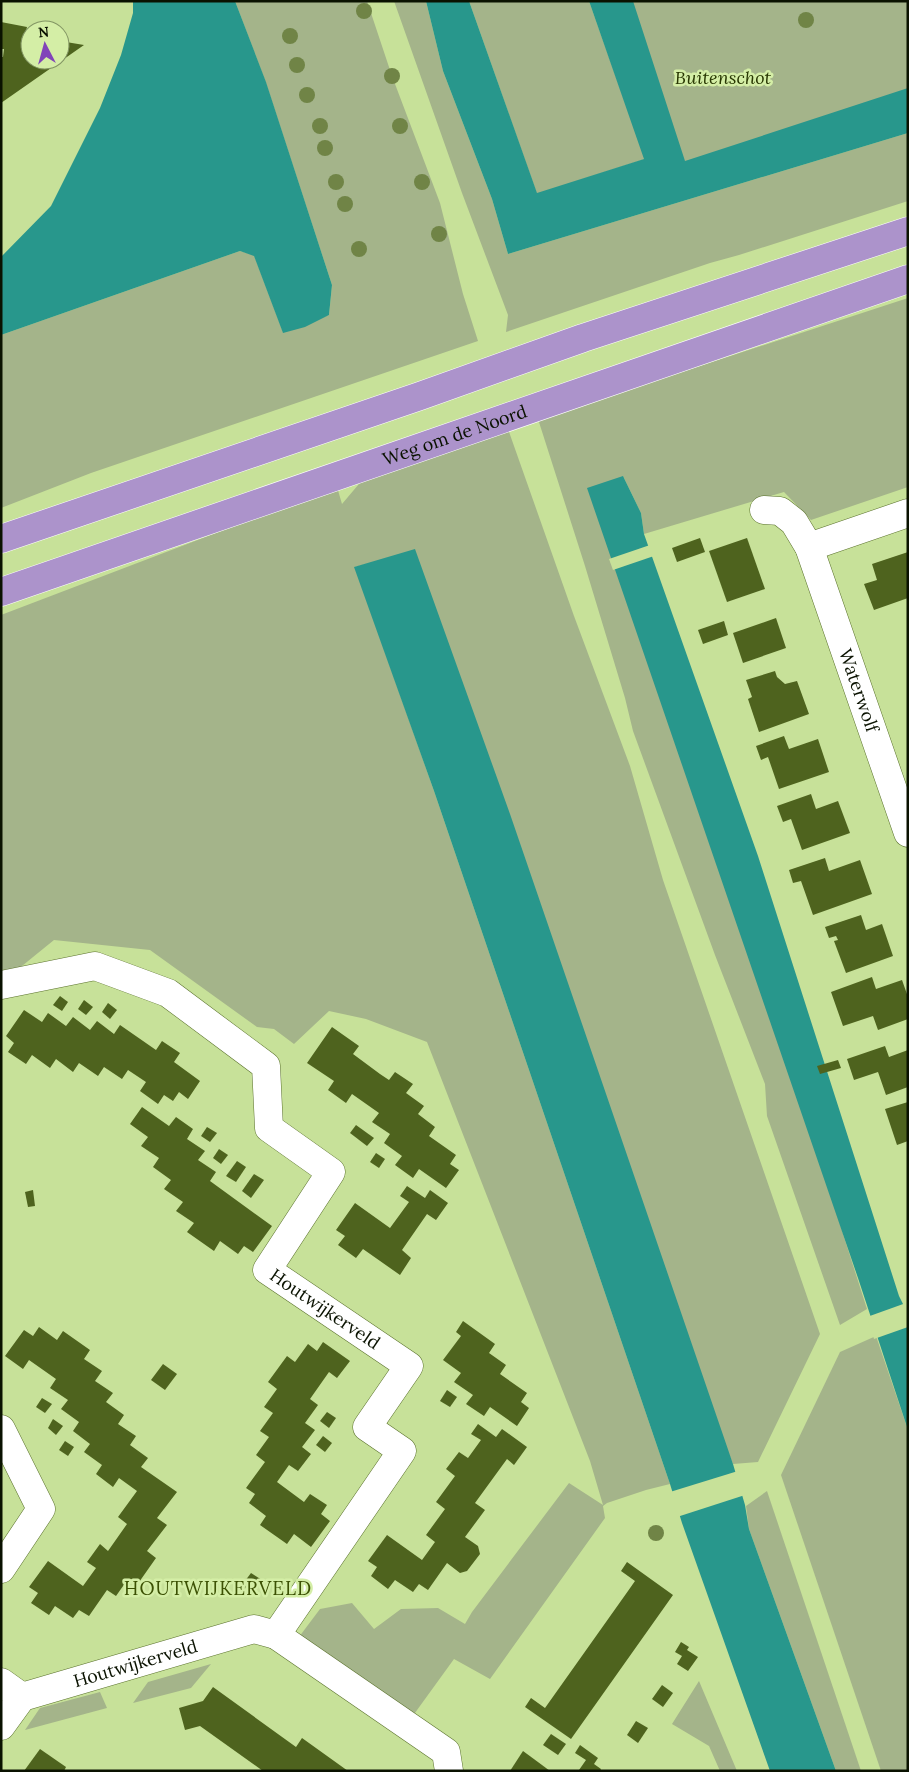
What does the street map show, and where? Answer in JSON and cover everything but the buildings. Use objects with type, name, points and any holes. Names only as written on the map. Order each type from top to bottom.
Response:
[{"type":"highway","points":[[1,539],[420,396],[583,338],[908,231]]},
{"type":"highway","name":"Weg om de Noord","points":[[1,592],[908,279]]},
{"type":"street","name":"Waterwolf","points":[[764,510],[780,511],[794,522],[809,547],[908,834]]},
{"type":"street","points":[[809,547],[908,513]]},
{"type":"street","name":"Houtwijkerveld","points":[[1,985],[95,966],[168,993],[266,1066],[269,1128],[331,1172],[267,1270],[409,1366],[367,1427],[402,1451],[276,1634]]},
{"type":"street","points":[[1,1429],[41,1509],[1,1569]]},
{"type":"street","name":"Houtwijkerveld","points":[[1,1726],[12,1690],[254,1629],[276,1634],[446,1752],[449,1771]]},
{"type":"green space","points":[[235,1],[367,1],[392,76],[440,203],[463,294],[478,341],[91,473],[1,508],[1,335],[240,251],[254,255],[283,332],[329,315],[332,285],[266,83]]},
{"type":"green space","points":[[394,1],[426,1],[443,71],[492,199],[508,254],[908,133],[908,201],[710,263],[506,332],[508,315],[462,193]]},
{"type":"green space","points":[[469,1],[589,1],[645,159],[537,194]]},
{"type":"green space","name":"Buitenschot","points":[[616,1],[908,1],[908,91],[675,177]]},
{"type":"green space","points":[[908,298],[908,487],[811,520],[784,492],[644,534],[641,513],[623,476],[844,1237],[867,1309],[840,1325],[767,1116],[765,1084],[715,955],[633,731],[625,698],[585,566],[538,419]]},
{"type":"green space","points":[[508,429],[574,616],[630,766],[663,880],[820,1334],[758,1462],[733,1464],[370,563],[355,567],[434,791],[670,1484],[646,1490],[603,1506],[605,1518],[490,1679],[454,1659],[412,1717],[299,1637],[320,1609],[352,1603],[374,1629],[401,1609],[438,1608],[465,1624],[569,1483],[603,1505],[590,1461],[427,1042],[366,1019],[329,1011],[294,1044],[274,1029],[257,1027],[150,950],[54,940],[1,983],[1,615],[337,487],[342,504],[364,478]]},
{"type":"green space","points":[[876,1336],[908,1430],[908,1771],[881,1771],[781,1475],[840,1352]]},
{"type":"green space","points":[[767,1491],[861,1771],[836,1771],[749,1529],[746,1506]]},
{"type":"green space","points":[[211,1664],[191,1688],[133,1703],[148,1682]]},
{"type":"green space","points":[[699,1681],[737,1771],[720,1771],[709,1746],[672,1724]]},
{"type":"green space","points":[[100,1692],[107,1708],[25,1730],[40,1708]]},
{"type":"water","points":[[133,1],[235,1],[266,82],[332,285],[329,315],[305,327],[283,333],[254,256],[240,251],[1,335],[1,257],[51,206],[100,108],[121,55],[133,13]]},
{"type":"water","points":[[426,1],[469,1],[537,193],[644,159],[589,1],[633,1],[685,161],[908,88],[908,133],[508,254],[492,199],[443,71]]},
{"type":"water","points":[[623,476],[641,513],[644,534],[758,856],[899,1296],[908,1314],[908,1430],[858,1278],[587,488]]},
{"type":"water","points":[[415,549],[510,814],[733,1464],[745,1505],[749,1529],[836,1771],[770,1771],[682,1523],[434,791],[354,567]]},
{"type":"pier","points":[[650,545],[654,556],[613,570],[609,559]]},
{"type":"pier","points":[[906,1303],[908,1308],[908,1327],[874,1339],[867,1317]]},
{"type":"pier","points":[[738,1471],[745,1495],[677,1517],[670,1492]]},
{"type":"district","name":"HOUTWIJKERVELD","points":[[218,1588]]}]
